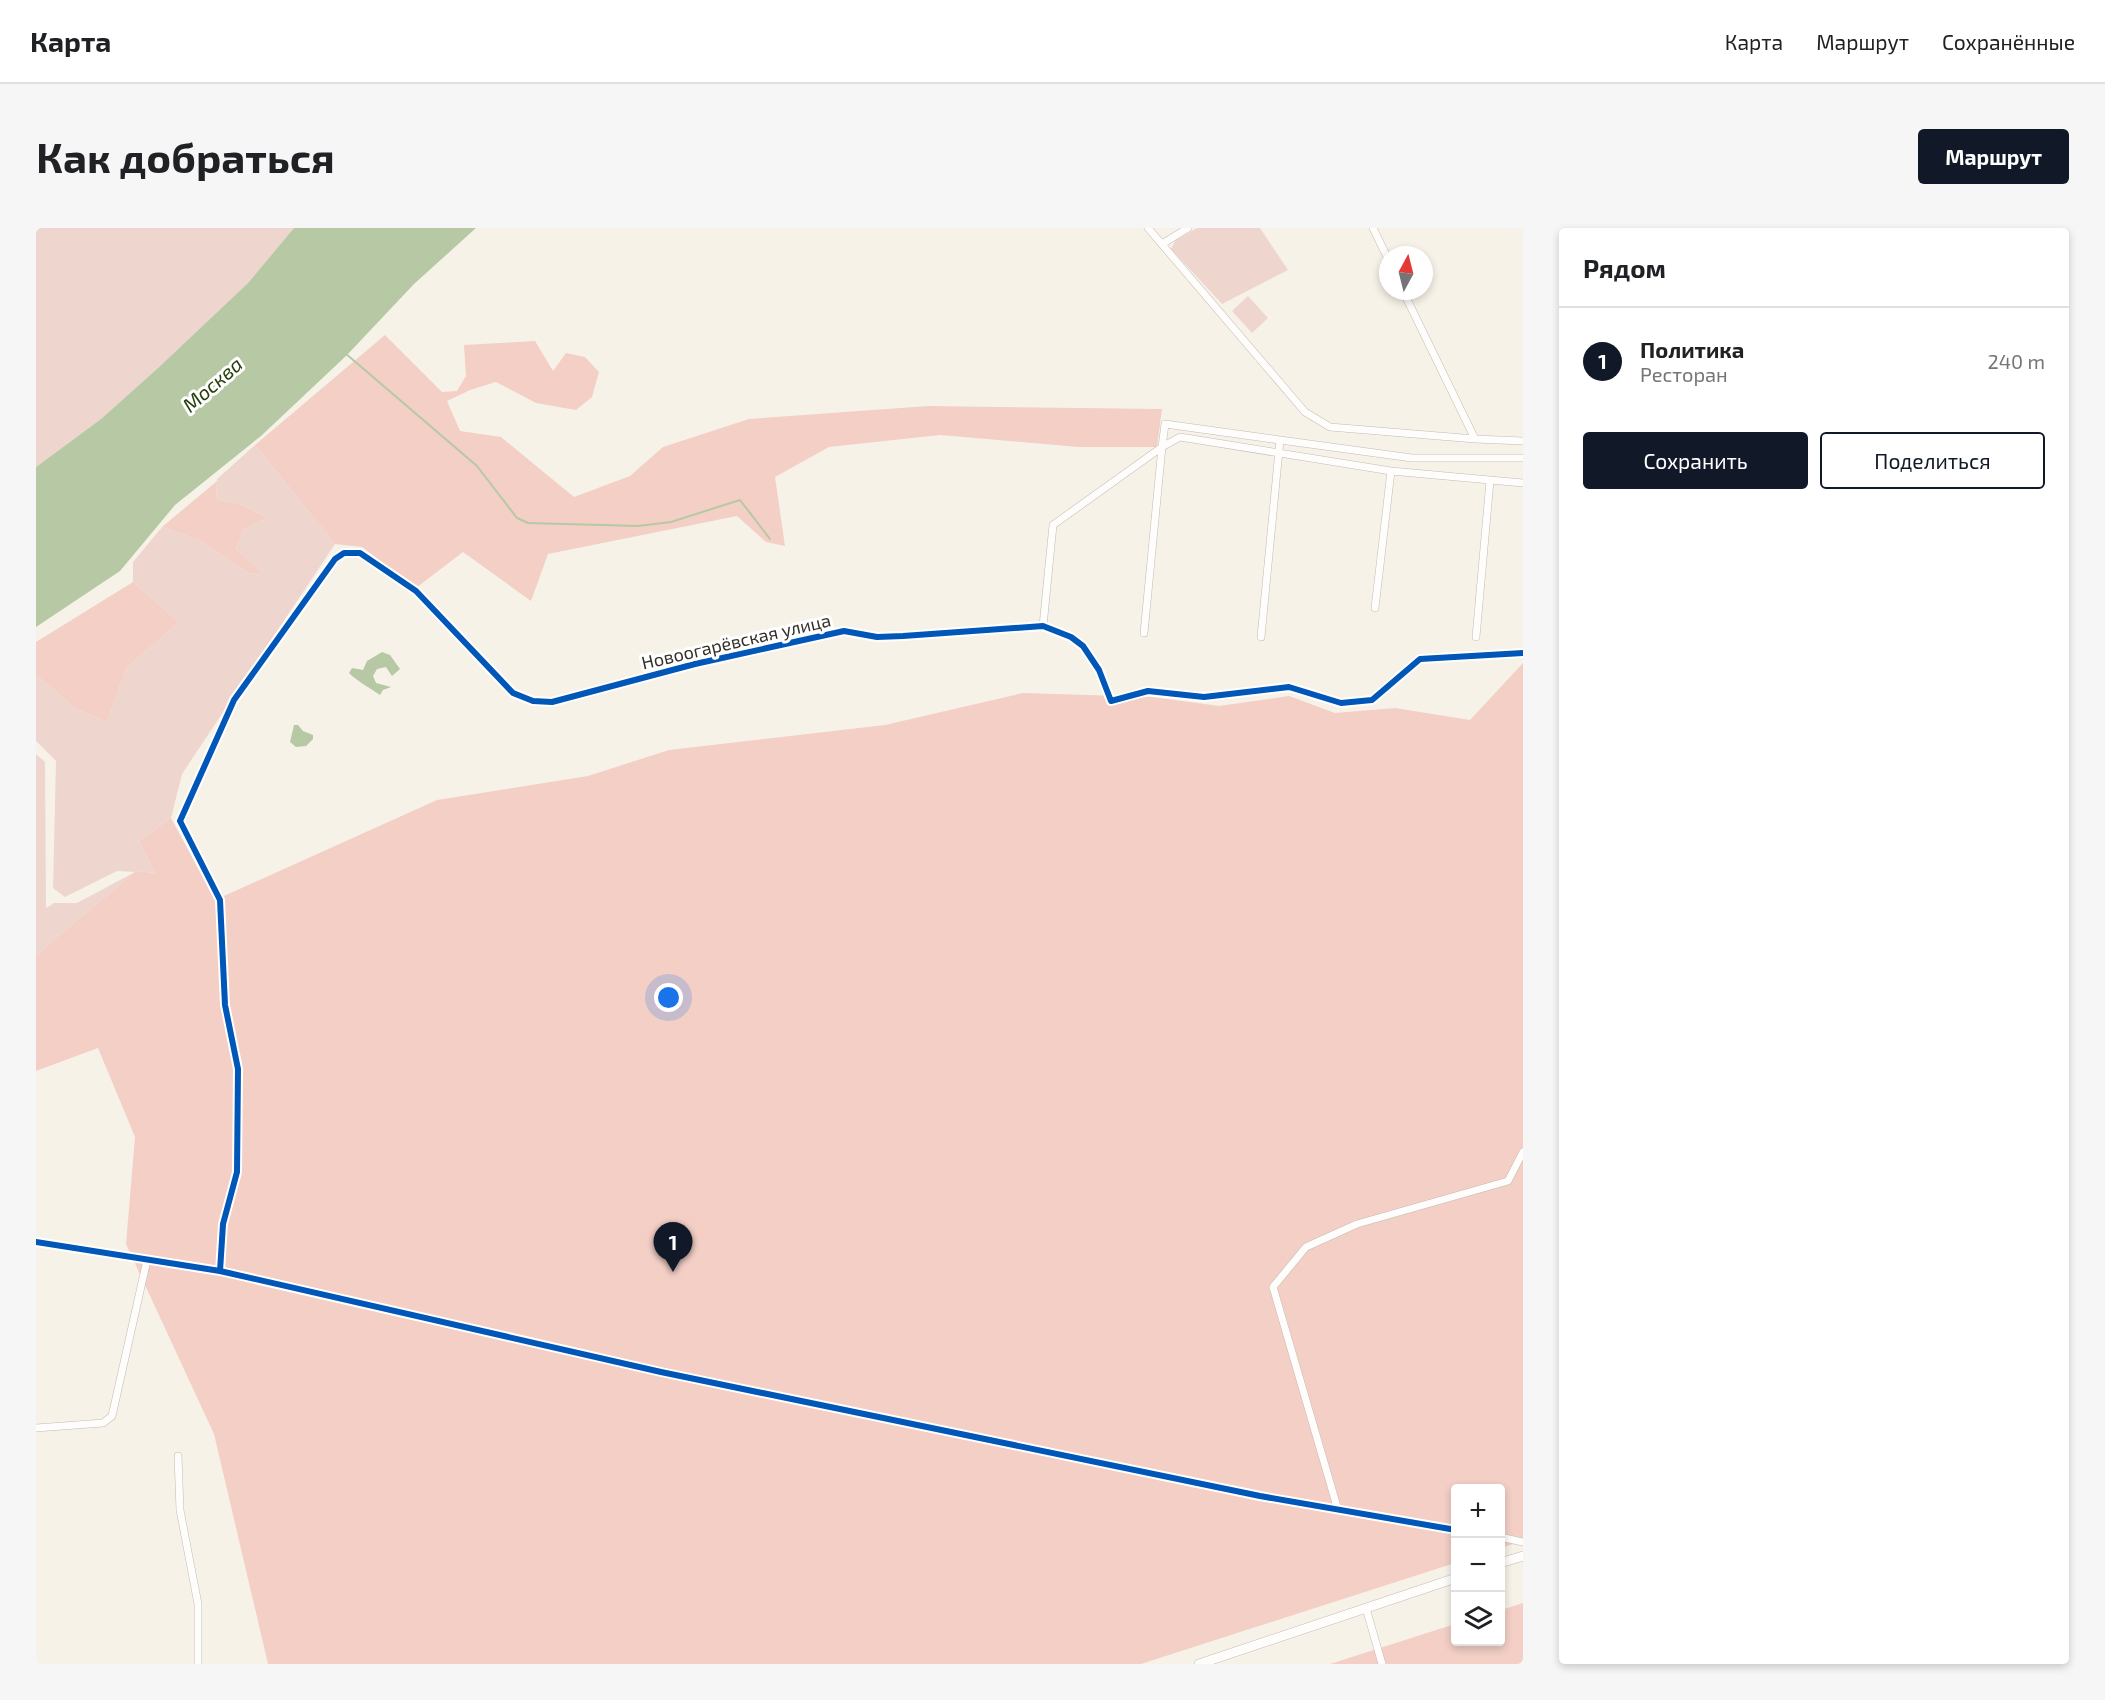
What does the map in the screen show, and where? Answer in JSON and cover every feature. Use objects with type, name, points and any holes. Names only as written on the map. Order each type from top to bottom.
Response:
[{"type":"main road","points":[[1505,1561],[1523,1556]]},
{"type":"main road","points":[[1199,1664],[1451,1579]]},
{"type":"street","points":[[1148,228],[1305,412],[1330,427],[1523,441]]},
{"type":"street","points":[[1162,244],[1188,228]]},
{"type":"street","points":[[1373,228],[1382,246]]},
{"type":"street","points":[[1407,300],[1475,439]]},
{"type":"street","points":[[1144,633],[1165,424],[1412,458],[1523,458]]},
{"type":"street","points":[[1043,626],[1053,525],[1162,447],[1180,437],[1391,471],[1523,483]]},
{"type":"street","points":[[1261,637],[1280,440]]},
{"type":"street","points":[[1375,608],[1391,471]]},
{"type":"street","points":[[1476,637],[1490,481]]},
{"type":"street","name":"Новоогарёвская улица","points":[[220,1271],[223,1224],[237,1172],[238,1069],[225,1005],[220,900],[180,821],[234,700],[335,559],[344,553],[360,553],[416,591],[513,693],[533,701],[552,702],[695,664],[844,632],[877,637],[1043,626],[1071,637],[1083,646],[1099,670],[1111,702],[1148,691],[1204,697],[1289,687],[1341,703],[1372,700],[1420,659],[1523,653]]},
{"type":"street","points":[[1338,1510],[1273,1287],[1306,1247],[1357,1224],[1508,1181],[1523,1152]]},
{"type":"street","points":[[36,1242],[220,1271],[673,1375],[1338,1510],[1451,1529]]},
{"type":"street","points":[[36,1428],[103,1423],[108,1422],[112,1416],[147,1260]]},
{"type":"street","points":[[178,1456],[180,1510],[198,1605],[198,1664]]},
{"type":"street","points":[[1505,1538],[1523,1542]]},
{"type":"street","points":[[1366,1608],[1382,1664]]},
{"type":"shaded area","points":[[36,228],[294,228],[248,283],[158,368],[101,419],[36,467]]},
{"type":"shaded area","points":[[1197,228],[1260,228],[1288,270],[1222,304],[1171,249],[1175,241]]},
{"type":"shaded area","points":[[1248,296],[1268,318],[1252,333],[1232,311]]},
{"type":"shaded area","points":[[385,335],[442,392],[457,391],[466,376],[464,345],[535,341],[553,371],[566,353],[585,357],[599,372],[592,397],[576,410],[536,403],[496,382],[470,390],[447,401],[460,431],[501,437],[574,497],[630,476],[663,447],[749,419],[928,406],[1162,409],[1157,447],[1078,447],[940,435],[829,447],[775,477],[785,546],[766,542],[737,516],[548,554],[531,601],[463,552],[416,588],[362,547],[335,544],[255,445]]},
{"type":"shaded area","points":[[255,445],[335,544],[182,774],[171,818],[139,841],[155,873],[117,871],[65,897],[53,888],[56,761],[36,741],[36,679],[39,677],[75,708],[107,722],[126,668],[179,622],[133,582],[133,562],[162,527],[199,540],[249,573],[262,575],[236,548],[244,529],[267,518],[242,505],[216,499],[217,479]]},
{"type":"shaded area","points":[[217,481],[216,499],[242,505],[267,518],[244,529],[236,548],[263,575],[249,573],[199,540],[162,527]]},
{"type":"shaded area","points":[[133,582],[179,622],[126,668],[107,722],[75,708],[39,677],[36,679],[36,642]]},
{"type":"shaded area","points":[[1523,663],[1523,1541],[1505,1547],[1505,1484],[1451,1484],[1451,1564],[1141,1664],[268,1664],[214,1434],[126,1244],[135,1137],[98,1048],[36,1071],[36,955],[136,871],[155,873],[139,841],[171,818],[215,900],[437,800],[588,776],[669,750],[885,725],[1023,693],[1153,697],[1219,706],[1289,696],[1335,713],[1395,708],[1470,720]]},
{"type":"shaded area","points":[[36,754],[45,762],[46,908],[54,903],[77,903],[134,872],[36,955]]},
{"type":"shaded area","points":[[1523,1603],[1523,1664],[1330,1664],[1451,1625],[1451,1646],[1505,1646],[1505,1609]]},
{"type":"water","name":"Москва","points":[[294,228],[476,228],[414,284],[347,355],[261,436],[175,505],[120,571],[36,627],[36,467],[101,419],[158,368],[248,283]]},
{"type":"water","points":[[382,652],[390,655],[400,669],[392,676],[386,667],[377,669],[373,676],[376,683],[391,687],[383,690],[380,695],[349,673],[352,668],[363,670],[367,661]]},
{"type":"water","points":[[294,725],[298,725],[303,731],[313,735],[313,739],[306,746],[296,747],[290,742]]},
{"type":"waterway","points":[[345,353],[477,466],[517,518],[528,523],[638,526],[671,522],[740,500],[770,539]]},
{"type":"cycle path","points":[[220,1271],[223,1224],[237,1172],[238,1069],[225,1005],[220,900],[180,821],[234,700],[335,559],[344,553],[360,553],[416,591],[513,693],[533,701],[552,702],[695,664],[844,631],[877,637],[1043,626],[1071,637],[1083,646],[1099,670],[1111,701],[1148,691],[1204,697],[1289,687],[1341,703],[1372,700],[1420,659],[1523,653]]},
{"type":"cycle path","points":[[36,1242],[220,1271],[661,1372],[1260,1496],[1451,1529]]},
{"type":"place","name":"Политика","points":[[673,1272]]}]
